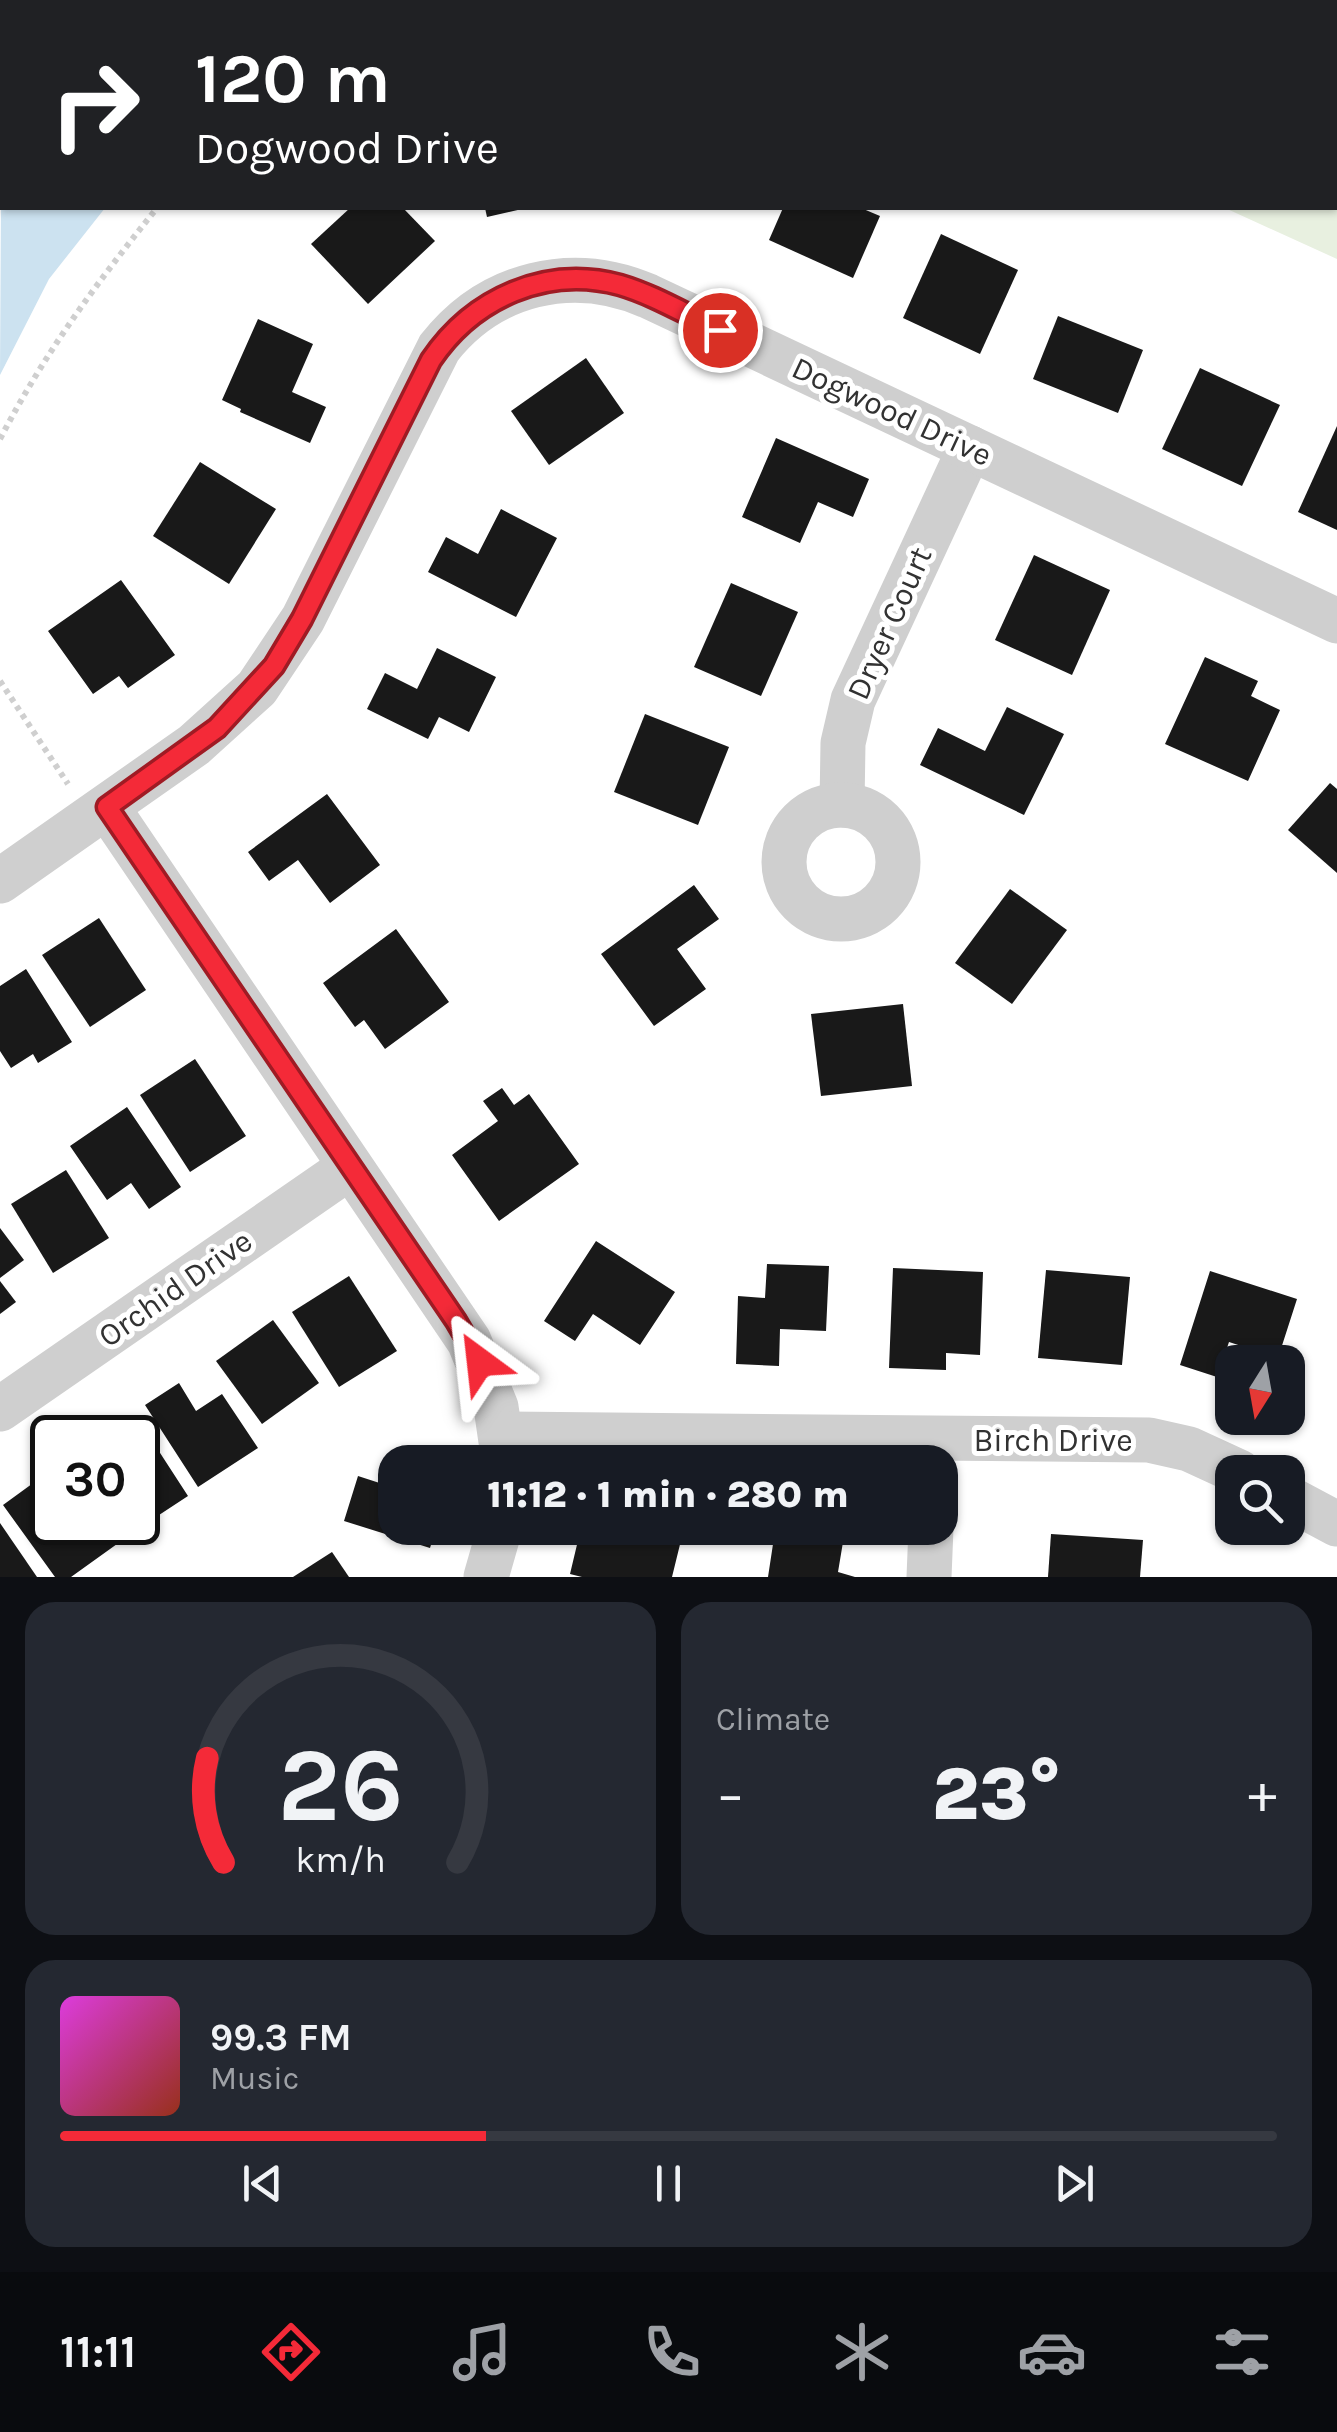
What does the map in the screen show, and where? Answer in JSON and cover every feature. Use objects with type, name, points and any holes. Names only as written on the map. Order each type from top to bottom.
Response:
[{"type":"street","name":"Dogwood Drive","points":[[0,881],[217,728],[274,666],[302,619],[431,360],[458,326],[506,294],[534,284],[592,280],[635,290],[1337,622]]},
{"type":"street","name":"Dryer Court","points":[[842,806],[843,744],[853,700],[970,448]]},
{"type":"street","points":[[99,812],[469,1341],[489,1385],[502,1445]]},
{"type":"street","name":"Orchid Drive","points":[[0,1409],[350,1167]]},
{"type":"street","name":"Birch Drive","points":[[958,1451],[1149,1440],[1189,1449],[1215,1461]]},
{"type":"street","points":[[1305,1507],[1337,1524]]},
{"type":"street","points":[[486,1577],[495,1545]]},
{"type":"street","points":[[929,1577],[930,1545]]},
{"type":"path","points":[[0,439],[40,365],[102,275],[155,210]]},
{"type":"path","points":[[0,680],[99,812]]},
{"type":"green space","points":[[1229,210],[1337,210],[1337,259]]},
{"type":"water","points":[[1,210],[103,210],[49,279],[0,375]]},
{"type":"building","points":[[348,210],[405,210],[435,241],[368,304],[311,244]]},
{"type":"building","points":[[485,210],[518,210],[487,217]]},
{"type":"building","points":[[782,210],[866,210],[880,216],[853,278],[769,240]]},
{"type":"building","points":[[941,234],[1018,270],[980,354],[903,318]]},
{"type":"building","points":[[1058,316],[1143,350],[1118,413],[1033,379]]},
{"type":"building","points":[[258,319],[313,344],[292,392],[326,407],[310,443],[222,400]]},
{"type":"building","points":[[586,358],[624,413],[549,465],[511,411]]},
{"type":"building","points":[[1200,368],[1280,405],[1242,486],[1162,449]]},
{"type":"building","points":[[1337,426],[1337,530],[1298,512]]},
{"type":"building","points":[[776,438],[869,479],[853,517],[818,502],[800,543],[742,517]]},
{"type":"building","points":[[200,462],[276,509],[229,584],[153,536]]},
{"type":"building","points":[[501,509],[557,538],[516,617],[428,572],[446,537],[478,554]]},
{"type":"building","points":[[1034,555],[1110,590],[1072,675],[995,640]]},
{"type":"building","points":[[121,580],[175,655],[128,688],[119,676],[93,694],[48,631]]},
{"type":"building","points":[[731,583],[798,612],[761,696],[694,667]]},
{"type":"building","points":[[437,648],[496,677],[469,732],[439,717],[428,739],[367,709],[385,673],[417,689]]},
{"type":"building","points":[[1205,657],[1258,681],[1251,696],[1280,710],[1248,781],[1165,744]]},
{"type":"building","points":[[1007,707],[1064,734],[1024,815],[920,765],[938,728],[985,751]]},
{"type":"building","points":[[645,714],[729,747],[698,825],[614,792]]},
{"type":"building","points":[[1330,783],[1337,789],[1337,873],[1288,830]]},
{"type":"building","points":[[327,794],[380,865],[330,903],[298,860],[269,881],[248,852]]},
{"type":"building","points":[[694,885],[719,919],[677,949],[706,989],[654,1026],[601,954]]},
{"type":"building","points":[[1010,889],[1067,930],[1012,1004],[955,963]]},
{"type":"building","points":[[99,918],[146,990],[90,1027],[42,955]]},
{"type":"building","points":[[396,929],[449,1002],[385,1049],[364,1020],[355,1027],[323,983]]},
{"type":"building","points":[[26,969],[72,1042],[38,1063],[33,1054],[11,1068],[0,1051],[0,986]]},
{"type":"building","points":[[903,1004],[912,1086],[821,1096],[811,1014]]},
{"type":"building","points":[[195,1059],[246,1136],[190,1172],[140,1095]]},
{"type":"building","points":[[502,1088],[514,1105],[529,1094],[579,1164],[499,1221],[452,1155],[498,1121],[483,1101]]},
{"type":"building","points":[[127,1107],[181,1187],[149,1209],[131,1183],[107,1200],[70,1146]]},
{"type":"building","points":[[66,1170],[109,1238],[53,1273],[11,1204]]},
{"type":"building","points":[[0,1228],[24,1260],[0,1278]]},
{"type":"building","points":[[596,1241],[675,1292],[640,1345],[593,1314],[575,1341],[544,1321]]},
{"type":"building","points":[[767,1264],[829,1266],[826,1331],[780,1329],[779,1366],[736,1364],[738,1296],[765,1298]]},
{"type":"building","points":[[893,1268],[983,1272],[980,1355],[946,1353],[946,1370],[889,1368]]},
{"type":"building","points":[[1046,1270],[1130,1277],[1122,1365],[1038,1358]]},
{"type":"building","points":[[1210,1271],[1297,1299],[1282,1345],[1215,1345],[1215,1376],[1180,1365]]},
{"type":"building","points":[[349,1276],[397,1351],[339,1387],[292,1312]]},
{"type":"building","points":[[0,1281],[16,1302],[0,1314]]},
{"type":"building","points":[[273,1320],[319,1383],[262,1424],[216,1361]]},
{"type":"building","points":[[179,1383],[196,1411],[222,1394],[258,1448],[198,1487],[160,1428],[160,1415],[151,1415],[145,1405]]},
{"type":"building","points":[[160,1453],[188,1496],[160,1514]]},
{"type":"building","points":[[358,1476],[378,1482],[378,1532],[344,1521]]},
{"type":"building","points":[[30,1485],[30,1542],[3,1505]]},
{"type":"building","points":[[0,1523],[37,1577],[0,1577]]},
{"type":"building","points":[[1051,1534],[1143,1540],[1140,1577],[1048,1577]]},
{"type":"building","points":[[32,1545],[116,1545],[71,1577],[55,1577]]},
{"type":"building","points":[[577,1545],[680,1545],[672,1577],[570,1574]]},
{"type":"building","points":[[773,1545],[842,1545],[838,1572],[855,1577],[768,1577]]},
{"type":"building","points":[[332,1552],[349,1577],[293,1577]]},
{"type":"route","points":[[480,1362],[107,807],[217,728],[274,666],[302,619],[431,360],[469,316],[493,300],[534,284],[592,280],[635,290],[720,330]]}]
